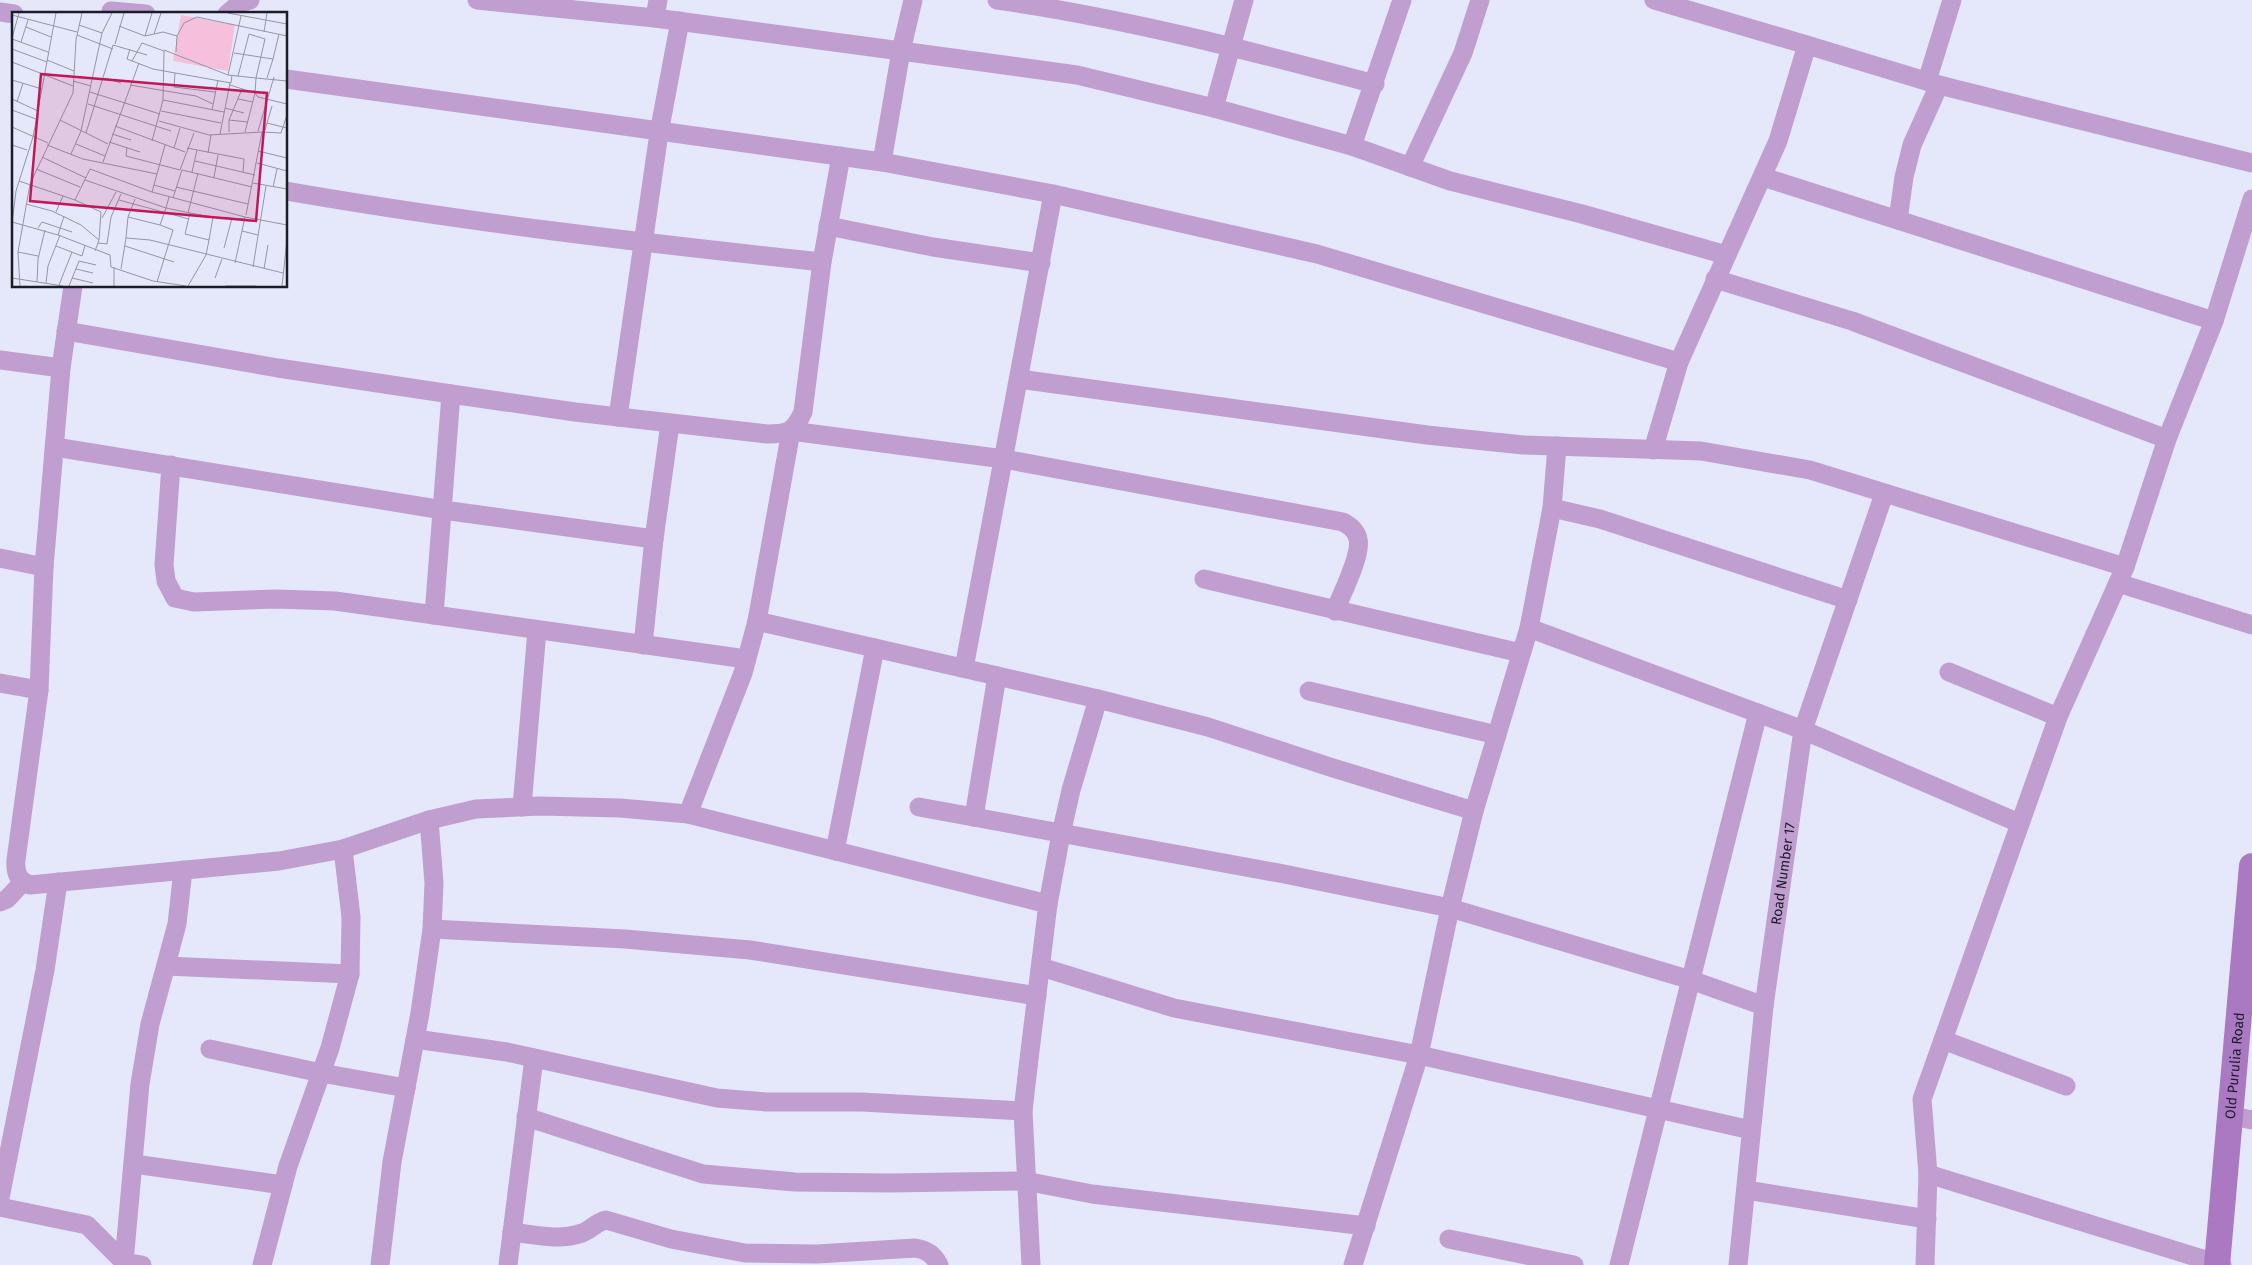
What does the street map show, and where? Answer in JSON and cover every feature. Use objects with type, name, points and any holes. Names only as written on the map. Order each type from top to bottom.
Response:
[{"type":"main road","name":"Old Purulia Road","points":[[2218,1265],[2241,1117],[2252,866]]},
{"type":"street","points":[[477,0],[657,9],[680,21],[1076,75],[1214,108],[1352,146],[1450,181],[1582,214],[1726,255]]},
{"type":"street","points":[[882,162],[901,51],[913,0]]},
{"type":"street","points":[[997,0],[1128,24],[1230,46],[1375,84]]},
{"type":"street","points":[[1214,108],[1244,0]]},
{"type":"street","points":[[1352,146],[1375,84],[1402,0]]},
{"type":"street","points":[[1410,166],[1463,52],[1480,0]]},
{"type":"street","points":[[1654,0],[1933,83],[2252,163]]},
{"type":"street","points":[[1898,220],[1904,177],[1912,145],[1933,83],[1952,0]]},
{"type":"street","points":[[112,8],[135,12]]},
{"type":"street","points":[[618,418],[661,131],[680,21]]},
{"type":"street","points":[[1653,450],[1679,362],[1778,141],[1807,44]]},
{"type":"street","points":[[288,79],[882,162],[1053,194],[1317,254],[1679,362]]},
{"type":"street","points":[[688,814],[746,659],[758,621],[790,432],[798,423],[803,412],[822,262],[841,156]]},
{"type":"street","points":[[1762,176],[2214,321]]},
{"type":"street","points":[[288,191],[381,208],[645,243],[822,262]]},
{"type":"street","points":[[964,668],[1053,194]]},
{"type":"street","points":[[1925,1265],[1928,1174],[1922,1099],[2058,717],[2122,575],[2167,439],[2214,321],[2252,200]]},
{"type":"street","points":[[828,226],[933,247],[1040,263]]},
{"type":"street","points":[[1715,279],[1852,321],[2167,439]]},
{"type":"street","points":[[73,288],[61,368],[54,447],[44,567],[39,690],[16,860],[17,874],[23,882],[30,885],[279,861],[343,849],[429,820],[476,809],[522,807],[620,808],[688,814],[1048,904]]},
{"type":"street","points":[[66,331],[278,368],[618,418],[767,434],[790,432],[1004,459],[1343,522],[1353,528],[1358,539],[1358,551],[1334,611]]},
{"type":"street","points":[[0,360],[61,368]]},
{"type":"street","points":[[1019,379],[1427,435],[1557,446],[1701,452],[1810,470],[2122,575],[2252,625]]},
{"type":"street","points":[[434,615],[451,394]]},
{"type":"street","points":[[643,644],[654,540],[670,424]]},
{"type":"street","points":[[1353,1265],[1419,1055],[1450,908],[1474,810],[1529,628],[1552,508],[1557,446]]},
{"type":"street","points":[[54,447],[443,510],[654,540]]},
{"type":"street","points":[[172,465],[164,565],[166,582],[176,598],[194,602],[276,599],[335,601],[746,659]]},
{"type":"street","name":"Road Number 17","points":[[1738,1265],[1764,1006],[1803,730],[1884,494]]},
{"type":"street","points":[[1552,508],[1600,519],[1848,600]]},
{"type":"street","points":[[0,558],[44,567]]},
{"type":"street","points":[[1204,579],[1334,611],[1521,653]]},
{"type":"street","points":[[758,621],[1098,699],[1208,728],[1474,810]]},
{"type":"street","points":[[1529,628],[1803,730],[2019,823]]},
{"type":"street","points":[[522,807],[537,630]]},
{"type":"street","points":[[835,851],[875,648]]},
{"type":"street","points":[[1949,672],[2058,717]]},
{"type":"street","points":[[974,817],[997,676]]},
{"type":"street","points":[[0,683],[39,690]]},
{"type":"street","points":[[1309,691],[1498,734]]},
{"type":"street","points":[[1031,1265],[1025,1181],[1023,1111],[1048,904],[1061,834],[1098,699]]},
{"type":"street","points":[[1619,1265],[1758,713]]},
{"type":"street","points":[[919,807],[1284,874],[1450,908],[1691,980],[1764,1006]]},
{"type":"street","points":[[380,1265],[392,1162],[415,1039],[432,930],[434,883],[429,820]]},
{"type":"street","points":[[262,1265],[288,1166],[321,1073],[350,974],[351,917],[343,849]]},
{"type":"street","points":[[130,1264],[134,1164],[140,1084],[150,1024],[177,924],[183,870]]},
{"type":"street","points":[[0,902],[7,899],[23,882]]},
{"type":"street","points":[[0,1198],[45,970],[58,882]]},
{"type":"street","points":[[432,930],[625,939],[750,950],[1037,996]]},
{"type":"street","points":[[166,966],[350,974]]},
{"type":"street","points":[[1041,967],[1174,1008],[1419,1055],[1751,1130]]},
{"type":"street","points":[[415,1039],[507,1052],[718,1098],[766,1102],[862,1102],[1023,1111]]},
{"type":"street","points":[[1943,1040],[2066,1086]]},
{"type":"street","points":[[210,1049],[321,1073],[406,1088]]},
{"type":"street","points":[[508,1265],[534,1058]]},
{"type":"street","points":[[526,1117],[703,1174],[795,1182],[890,1184],[1025,1181],[1129,1199],[1366,1226]]},
{"type":"street","points":[[134,1164],[283,1185]]},
{"type":"street","points":[[1928,1174],[2218,1265]]},
{"type":"street","points":[[1746,1190],[1927,1219]]},
{"type":"street","points":[[0,1207],[87,1225],[130,1264]]},
{"type":"street","points":[[512,1232],[561,1238],[584,1232],[606,1220],[672,1239],[745,1253],[817,1254],[915,1248],[925,1250],[933,1255],[938,1265]]},
{"type":"street","points":[[1449,1239],[1574,1265]]}]
